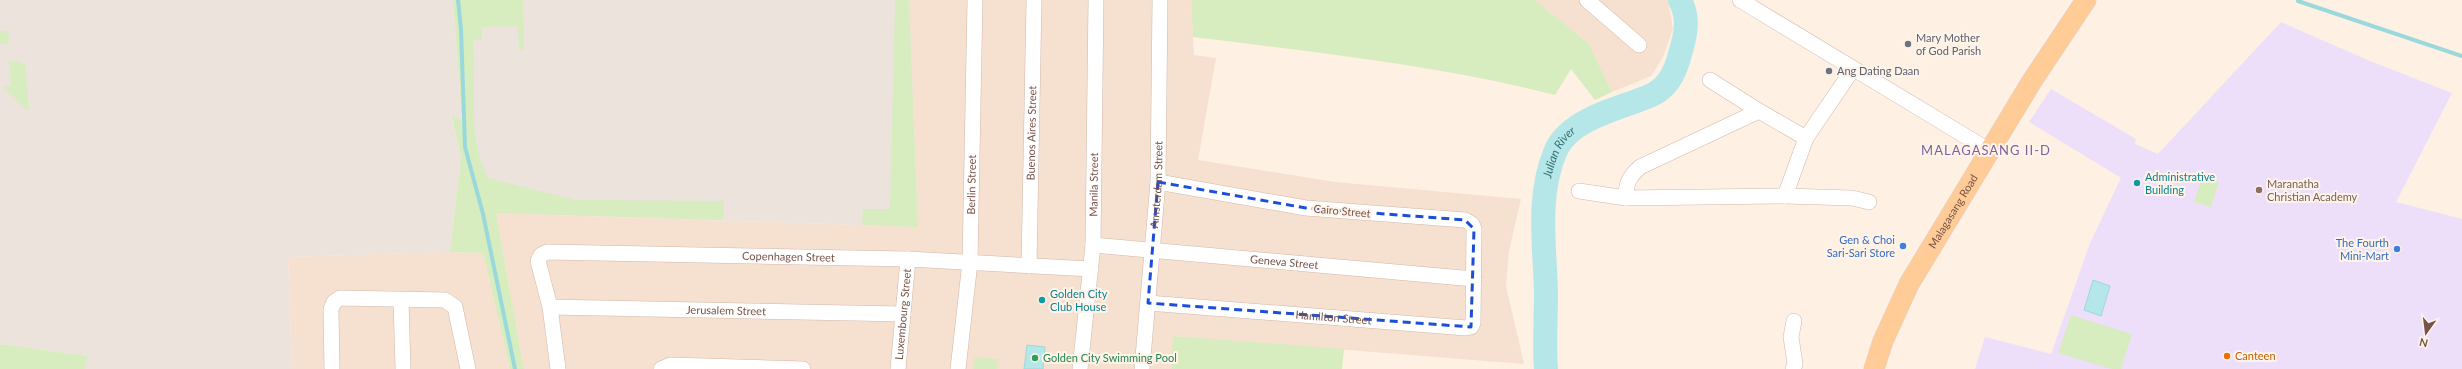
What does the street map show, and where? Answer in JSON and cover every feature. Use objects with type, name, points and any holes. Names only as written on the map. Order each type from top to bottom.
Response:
[{"type":"main road","name":"Malagasang Road","points":[[1874,369],[1883,341],[1909,284],[2032,80],[2086,0]]},
{"type":"street","name":"Berlin Street","points":[[958,369],[970,262],[975,0]]},
{"type":"street","name":"Buenos Aires Street","points":[[1029,266],[1034,0]]},
{"type":"street","name":"Manila Street","points":[[1080,369],[1093,245],[1096,0]]},
{"type":"street","name":"Amsterdam Street","points":[[1142,369],[1158,182],[1160,0]]},
{"type":"street","points":[[1587,0],[1639,45]]},
{"type":"street","points":[[1740,0],[1990,151]]},
{"type":"street","points":[[1785,196],[1806,138],[1853,69]]},
{"type":"street","points":[[1710,80],[1806,138]]},
{"type":"street","points":[[1626,198],[1626,183],[1631,175],[1640,167],[1759,111]]},
{"type":"street","name":"Cairo Street","points":[[1158,182],[1306,208],[1465,220],[1472,224],[1474,229],[1474,279]]},
{"type":"street","points":[[1579,191],[1626,198],[1785,196],[1852,198],[1869,202]]},
{"type":"street","name":"Geneva Street","points":[[1093,245],[1152,252],[1474,279]]},
{"type":"street","name":"Copenhagen Street","points":[[550,307],[538,261],[541,255],[547,252],[908,259],[1091,269]]},
{"type":"street","name":"Luxembourg Street","points":[[898,369],[908,259]]},
{"type":"street","name":"Hamilton Street","points":[[1148,303],[1466,328],[1471,327],[1473,322],[1474,279]]},
{"type":"street","points":[[332,369],[331,309],[334,302],[340,298],[445,300],[452,302],[455,307],[468,369]]},
{"type":"street","points":[[401,300],[403,369]]},
{"type":"street","points":[[550,307],[558,369]]},
{"type":"street","name":"Jerusalem Street","points":[[550,307],[903,314]]},
{"type":"street","points":[[1793,369],[1795,364],[1791,337],[1794,321]]},
{"type":"street","points":[[661,369],[670,365],[803,369]]},
{"type":"highlighted area","points":[[1158,182],[1306,208],[1465,220],[1474,229],[1471,327],[1148,303]]},
{"type":"shaded area","points":[[0,0],[453,0],[462,122],[451,116],[461,156],[450,252],[288,257],[292,369],[85,369],[88,356],[0,344]]},
{"type":"shaded area","points":[[462,0],[909,0],[918,227],[496,213],[477,169]]},
{"type":"shaded area","points":[[909,0],[1191,0],[1194,55],[1216,58],[1198,160],[1335,182],[1521,199],[1509,251],[1506,286],[1524,364],[1174,336],[1171,369],[524,369],[496,213],[918,227]]},
{"type":"shaded area","points":[[1535,0],[1668,0],[1673,29],[1663,57],[1651,76],[1612,92],[1589,44]]},
{"type":"shaded area","name":"Maranatha Christian Academy","points":[[2281,22],[2370,61],[2452,93],[2396,202],[2462,219],[2462,369],[1975,369],[1985,337],[2051,354],[2090,243],[2121,178],[2029,122],[2051,89],[2136,139],[2135,144],[2158,154]]},
{"type":"shaded area","points":[[443,252],[483,253],[510,369],[292,369],[288,257]]},
{"type":"green space","points":[[453,0],[523,0],[524,50],[519,51],[518,26],[482,27],[482,40],[473,40],[475,128],[481,162],[488,178],[575,200],[724,201],[723,220],[496,213],[524,369],[510,369],[483,253],[450,252],[461,156],[451,115],[462,121]]},
{"type":"green space","points":[[895,0],[909,0],[918,227],[862,225],[863,209],[890,209]]},
{"type":"green space","points":[[1191,0],[1535,0],[1589,44],[1612,92],[1595,100],[1571,69],[1555,95],[1466,75],[1421,67],[1193,37]]},
{"type":"green space","points":[[8,30],[9,43],[0,44],[0,31]]},
{"type":"green space","points":[[9,61],[20,61],[20,64],[25,63],[29,109],[25,109],[3,87],[11,86]]},
{"type":"green space","points":[[2202,177],[2219,182],[2211,207],[2194,202]]},
{"type":"green space","points":[[2071,315],[2132,334],[2121,369],[2112,369],[2058,353]]},
{"type":"green space","points":[[1173,336],[1344,349],[1342,369],[1171,369]]},
{"type":"green space","points":[[0,344],[88,356],[85,369],[0,369]]},
{"type":"green space","points":[[975,357],[998,359],[997,369],[973,369]]},
{"type":"water","points":[[2093,280],[2110,286],[2101,316],[2084,310]]},
{"type":"water","name":"Golden City Swimming Pool","points":[[1027,345],[1045,347],[1043,369],[1024,369]]},
{"type":"waterway","points":[[458,0],[461,29],[465,147],[483,214],[515,369]]},
{"type":"waterway","name":"Julian River","points":[[1546,369],[1546,293],[1543,221],[1546,185],[1556,150],[1570,132],[1579,125],[1601,114],[1652,95],[1665,85],[1677,64],[1685,34],[1686,23],[1683,6],[1680,0]]},
{"type":"waterway","points":[[2298,1],[2462,56]]},
{"type":"place","name":"Mary Mother of God Parish","points":[[1908,44]]},
{"type":"place","name":"Ang Dating Daan","points":[[1829,71]]},
{"type":"place","name":"Administrative Building","points":[[2137,183]]},
{"type":"place","name":"Maranatha Christian Academy","points":[[2259,190]]},
{"type":"place","name":"Gen & Choi Sari-Sari Store","points":[[1903,246]]},
{"type":"place","name":"The Fourth Mini-Mart","points":[[2397,249]]},
{"type":"place","name":"Golden City Club House","points":[[1042,300]]},
{"type":"place","name":"Canteen","points":[[2227,356]]},
{"type":"place","name":"Golden City Swimming Pool","points":[[1035,358]]},
{"type":"district","name":"MALAGASANG II-D","points":[[1986,150]]}]
